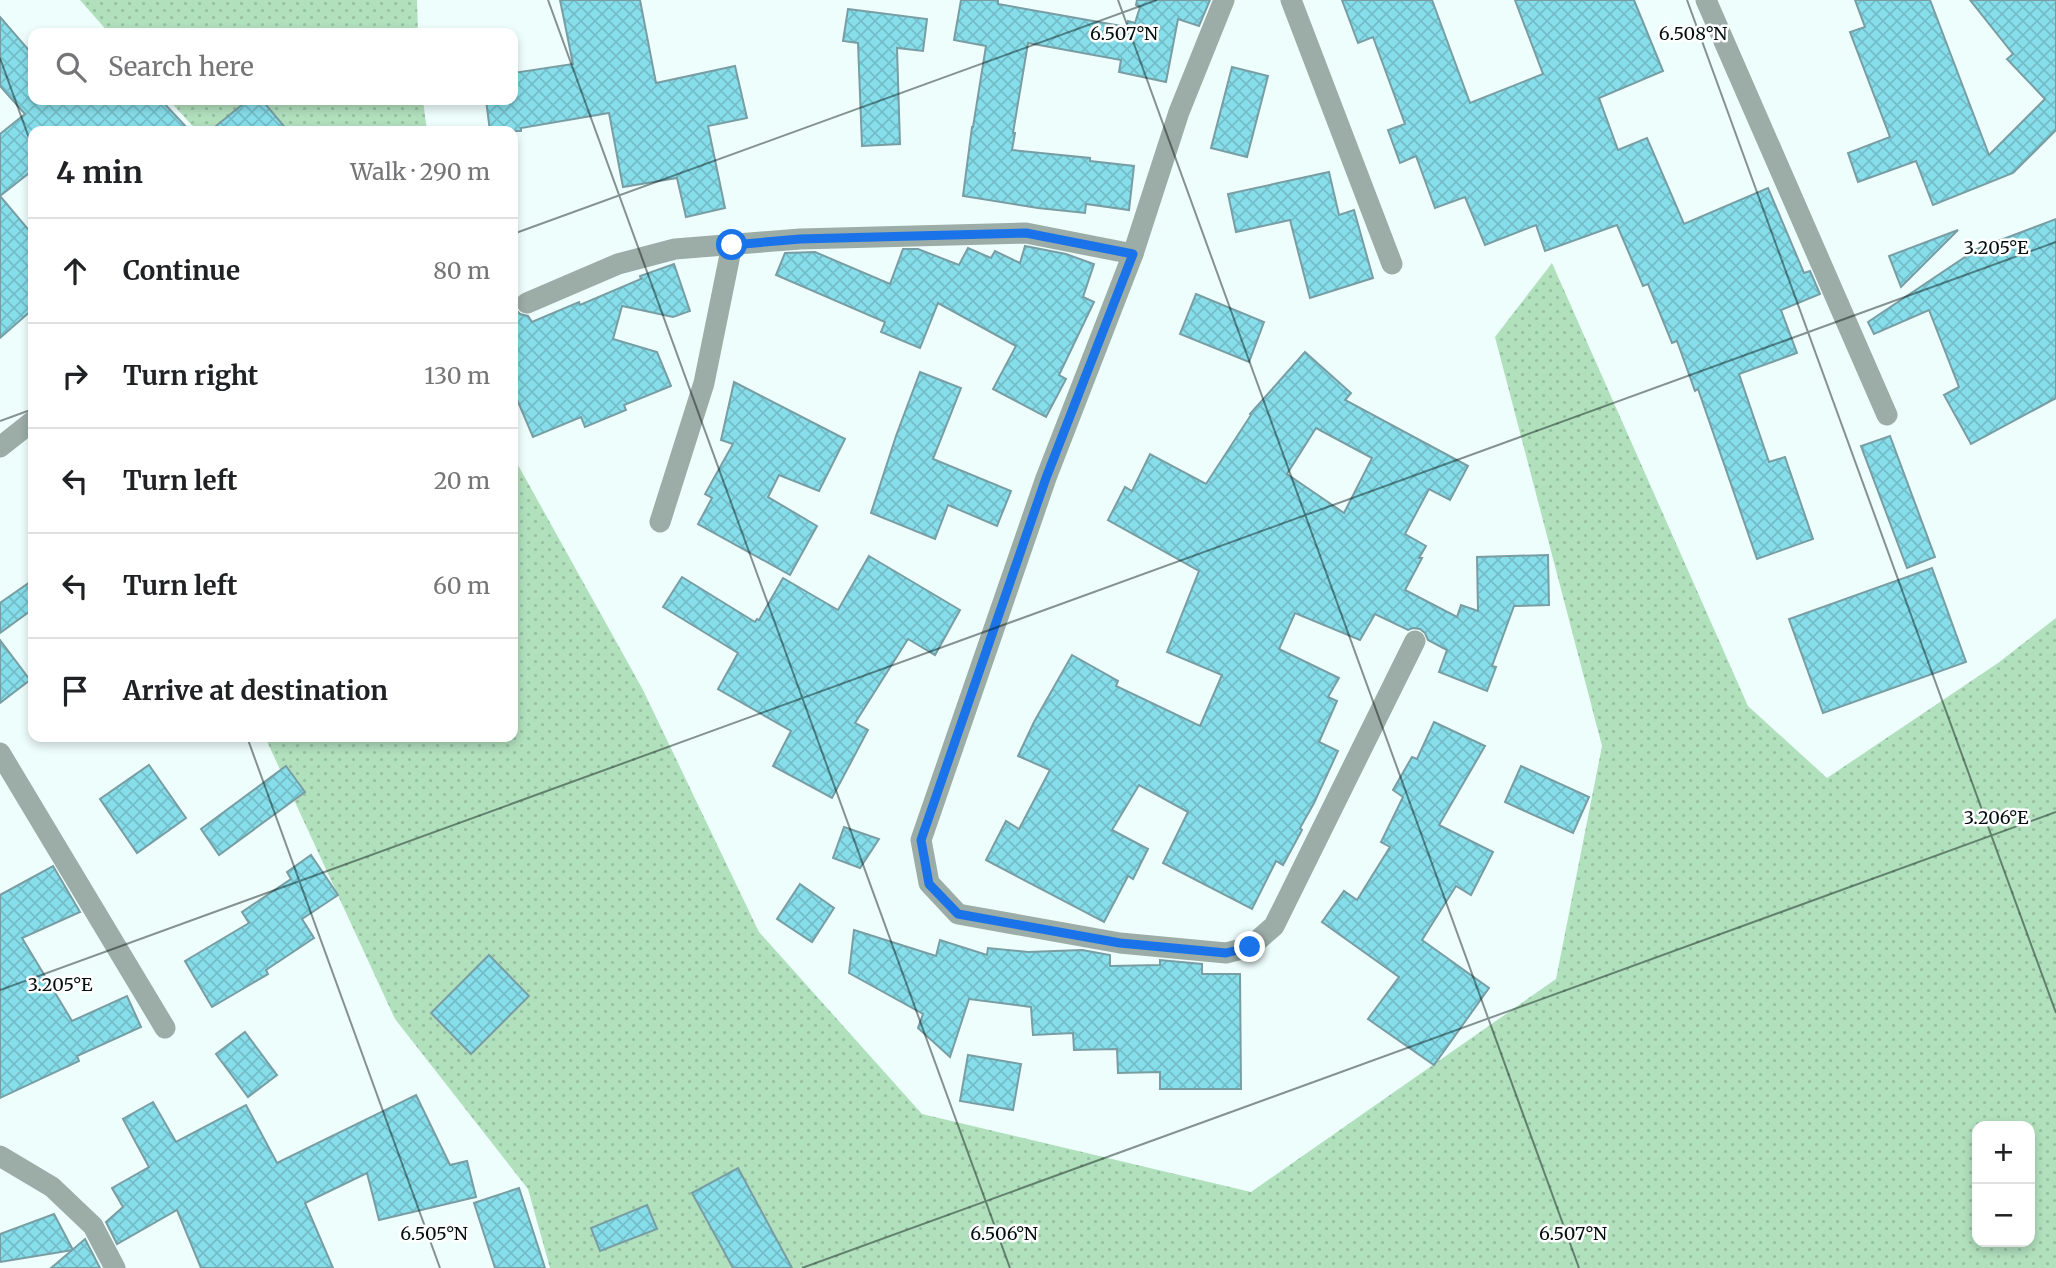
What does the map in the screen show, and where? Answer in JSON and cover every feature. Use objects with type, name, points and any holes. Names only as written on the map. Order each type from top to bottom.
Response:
[{"type":"street","points":[[1224,0],[1179,113],[1133,254],[1046,478],[921,840],[929,884],[958,914],[1120,943],[1226,953],[1250,947],[1274,926],[1415,641]]},
{"type":"street","points":[[1291,0],[1392,264]]},
{"type":"street","points":[[1706,0],[1887,415]]},
{"type":"street","points":[[527,303],[618,264],[675,249],[800,239],[1026,233],[1133,254]]},
{"type":"street","points":[[660,522],[704,383],[732,245]]},
{"type":"street","points":[[0,447],[28,425]]},
{"type":"street","points":[[0,753],[165,1028]]},
{"type":"street","points":[[0,1156],[52,1187],[93,1226],[115,1268]]},
{"type":"green space","points":[[80,0],[417,0],[418,28],[105,28]]},
{"type":"green space","points":[[174,105],[424,105],[426,126],[192,126]]},
{"type":"green space","points":[[1552,263],[1748,706],[1827,778],[1998,663],[2056,618],[2056,1268],[550,1268],[528,1189],[395,1019],[267,742],[518,742],[518,465],[643,690],[759,932],[922,1114],[1251,1192],[1556,979],[1602,746],[1495,337]]},
{"type":"building","points":[[560,0],[640,0],[656,83],[735,66],[747,118],[708,126],[725,208],[686,217],[677,178],[623,187],[609,113],[521,128],[521,131],[518,131],[518,126],[489,126],[487,105],[518,105],[518,72],[573,64]]},
{"type":"building","points":[[961,0],[998,0],[998,4],[1127,27],[1128,21],[1135,23],[1140,7],[1136,5],[1137,0],[1210,0],[1199,26],[1178,19],[1166,82],[1119,72],[1121,60],[1028,43],[1012,150],[1090,158],[1090,161],[1134,166],[1129,210],[1086,204],[1085,213],[963,196],[986,46],[954,40]]},
{"type":"building","points":[[1342,0],[1432,0],[1470,103],[1543,74],[1515,0],[1634,0],[1663,71],[1599,98],[1618,150],[1647,138],[1684,224],[1768,188],[1804,273],[1810,271],[1820,294],[1781,310],[1797,353],[1739,374],[1769,462],[1785,457],[1813,539],[1757,559],[1698,389],[1695,391],[1677,341],[1672,343],[1648,284],[1643,286],[1617,225],[1545,251],[1536,225],[1485,245],[1465,197],[1435,208],[1416,156],[1400,163],[1388,130],[1405,124],[1373,37],[1358,43]]},
{"type":"building","points":[[1855,0],[1930,0],[1989,155],[2045,99],[2007,59],[2013,54],[1970,0],[2056,0],[2056,130],[2013,173],[1933,205],[1916,161],[1858,182],[1848,153],[1890,137],[1850,32],[1865,27]]},
{"type":"building","points":[[848,9],[927,19],[923,51],[897,48],[900,144],[862,146],[858,43],[843,41]]},
{"type":"building","points":[[0,17],[28,49],[28,105],[166,105],[185,126],[28,126],[28,174],[0,196],[0,134],[25,114],[0,86]]},
{"type":"building","points":[[1232,67],[1268,76],[1247,157],[1211,148]]},
{"type":"building","points":[[242,105],[266,105],[284,126],[216,126]]},
{"type":"building","points":[[1329,172],[1339,215],[1354,210],[1373,278],[1310,298],[1290,220],[1236,232],[1228,194]]},
{"type":"building","points":[[0,196],[28,229],[28,313],[0,338]]},
{"type":"building","points":[[2056,219],[2056,398],[1971,444],[1944,395],[1959,387],[1929,310],[1874,334],[1868,322],[1977,249]]},
{"type":"building","points":[[1958,230],[1901,287],[1889,256]]},
{"type":"building","points":[[1025,246],[1066,254],[1094,264],[1083,297],[1094,302],[1059,375],[1066,379],[1046,417],[993,389],[1016,346],[938,303],[920,348],[881,332],[885,322],[776,275],[785,253],[815,252],[890,284],[903,249],[918,249],[959,265],[968,248],[991,258],[995,251],[1020,263]]},
{"type":"building","points":[[674,264],[690,311],[673,317],[622,306],[613,339],[657,352],[671,386],[624,405],[626,410],[585,427],[581,417],[533,437],[518,402],[518,312],[528,316],[532,322],[579,302],[580,305],[641,279],[640,276]]},
{"type":"building","points":[[1196,294],[1264,322],[1249,362],[1180,334]]},
{"type":"building","points":[[1305,352],[1351,393],[1345,400],[1468,466],[1450,500],[1429,489],[1405,534],[1426,546],[1405,590],[1457,617],[1461,605],[1478,611],[1477,557],[1548,555],[1549,605],[1514,606],[1492,666],[1496,667],[1487,691],[1439,672],[1447,650],[1428,640],[1420,629],[1408,630],[1375,614],[1360,640],[1295,613],[1279,649],[1339,678],[1328,697],[1337,701],[1319,742],[1338,751],[1283,865],[1276,861],[1252,909],[1163,863],[1188,812],[1139,785],[1112,830],[1148,849],[1133,879],[1128,876],[1104,922],[986,860],[1006,821],[1019,829],[1050,770],[1018,756],[1072,655],[1118,681],[1116,686],[1200,726],[1222,675],[1167,652],[1199,571],[1108,520],[1125,487],[1132,491],[1150,454],[1206,484],[1250,414]],"holes":[[[1316,428],[1372,458],[1344,513],[1287,474]]]},
{"type":"building","points":[[920,372],[961,388],[933,459],[1011,491],[997,526],[948,505],[935,539],[871,513]]},
{"type":"building","points":[[734,382],[845,439],[819,491],[779,475],[768,497],[817,526],[790,575],[698,524],[712,498],[705,494],[733,444],[721,440]]},
{"type":"building","points":[[1890,436],[1935,557],[1907,568],[1861,446]]},
{"type":"building","points":[[869,556],[960,610],[935,655],[908,639],[855,723],[868,730],[832,798],[773,766],[791,731],[718,689],[738,653],[663,607],[682,577],[755,622],[759,620],[783,578],[838,610]]},
{"type":"building","points":[[1932,568],[1966,662],[1823,713],[1789,619]]},
{"type":"building","points":[[28,583],[28,613],[0,633],[0,603]]},
{"type":"building","points":[[0,640],[28,677],[28,682],[0,703]]},
{"type":"building","points":[[1434,722],[1485,746],[1439,825],[1493,852],[1471,895],[1456,886],[1422,940],[1489,988],[1434,1065],[1368,1019],[1399,977],[1322,922],[1344,891],[1357,900],[1390,847],[1381,842],[1403,797],[1393,790],[1412,757],[1417,759]]},
{"type":"building","points":[[149,765],[186,818],[137,853],[100,799]]},
{"type":"building","points":[[286,766],[305,792],[219,855],[201,829]]},
{"type":"building","points":[[1521,766],[1589,797],[1573,833],[1505,802]]},
{"type":"building","points":[[844,827],[879,839],[860,868],[833,858]]},
{"type":"building","points":[[311,855],[338,895],[302,919],[314,938],[266,970],[268,974],[212,1007],[185,961],[249,923],[242,912],[291,879],[287,872]]},
{"type":"building","points":[[53,866],[80,912],[22,938],[72,1021],[127,996],[141,1027],[77,1056],[79,1061],[0,1098],[0,895]]},
{"type":"building","points":[[800,884],[834,908],[812,942],[777,919]]},
{"type":"building","points":[[854,930],[936,956],[940,940],[987,955],[988,948],[1028,952],[1082,950],[1110,955],[1110,966],[1160,965],[1160,960],[1202,964],[1202,974],[1240,974],[1241,1089],[1160,1089],[1160,1072],[1118,1073],[1117,1049],[1074,1050],[1073,1033],[1033,1035],[1031,1007],[969,999],[950,1057],[918,1028],[923,1014],[849,973]]},
{"type":"building","points":[[489,955],[529,996],[471,1054],[431,1013]]},
{"type":"building","points":[[245,1032],[277,1075],[248,1097],[216,1054]]},
{"type":"building","points":[[968,1055],[1021,1064],[1013,1110],[960,1101]]},
{"type":"building","points":[[416,1095],[450,1165],[467,1161],[476,1197],[379,1220],[367,1173],[305,1203],[333,1268],[201,1268],[177,1210],[117,1244],[106,1222],[123,1207],[112,1188],[149,1167],[123,1119],[153,1102],[176,1142],[246,1105],[277,1163]]},
{"type":"building","points":[[738,1168],[792,1268],[733,1268],[692,1193]]},
{"type":"building","points":[[519,1188],[545,1268],[495,1268],[474,1203]]},
{"type":"building","points":[[647,1205],[657,1229],[600,1251],[591,1228]]},
{"type":"building","points":[[54,1214],[73,1250],[0,1262],[0,1234]]},
{"type":"building","points":[[85,1239],[100,1268],[51,1268],[57,1263]]},
{"type":"route","points":[[732,245],[800,239],[1026,233],[1133,254],[1046,478],[921,840],[929,884],[958,914],[1120,943],[1226,953],[1250,947]]}]
